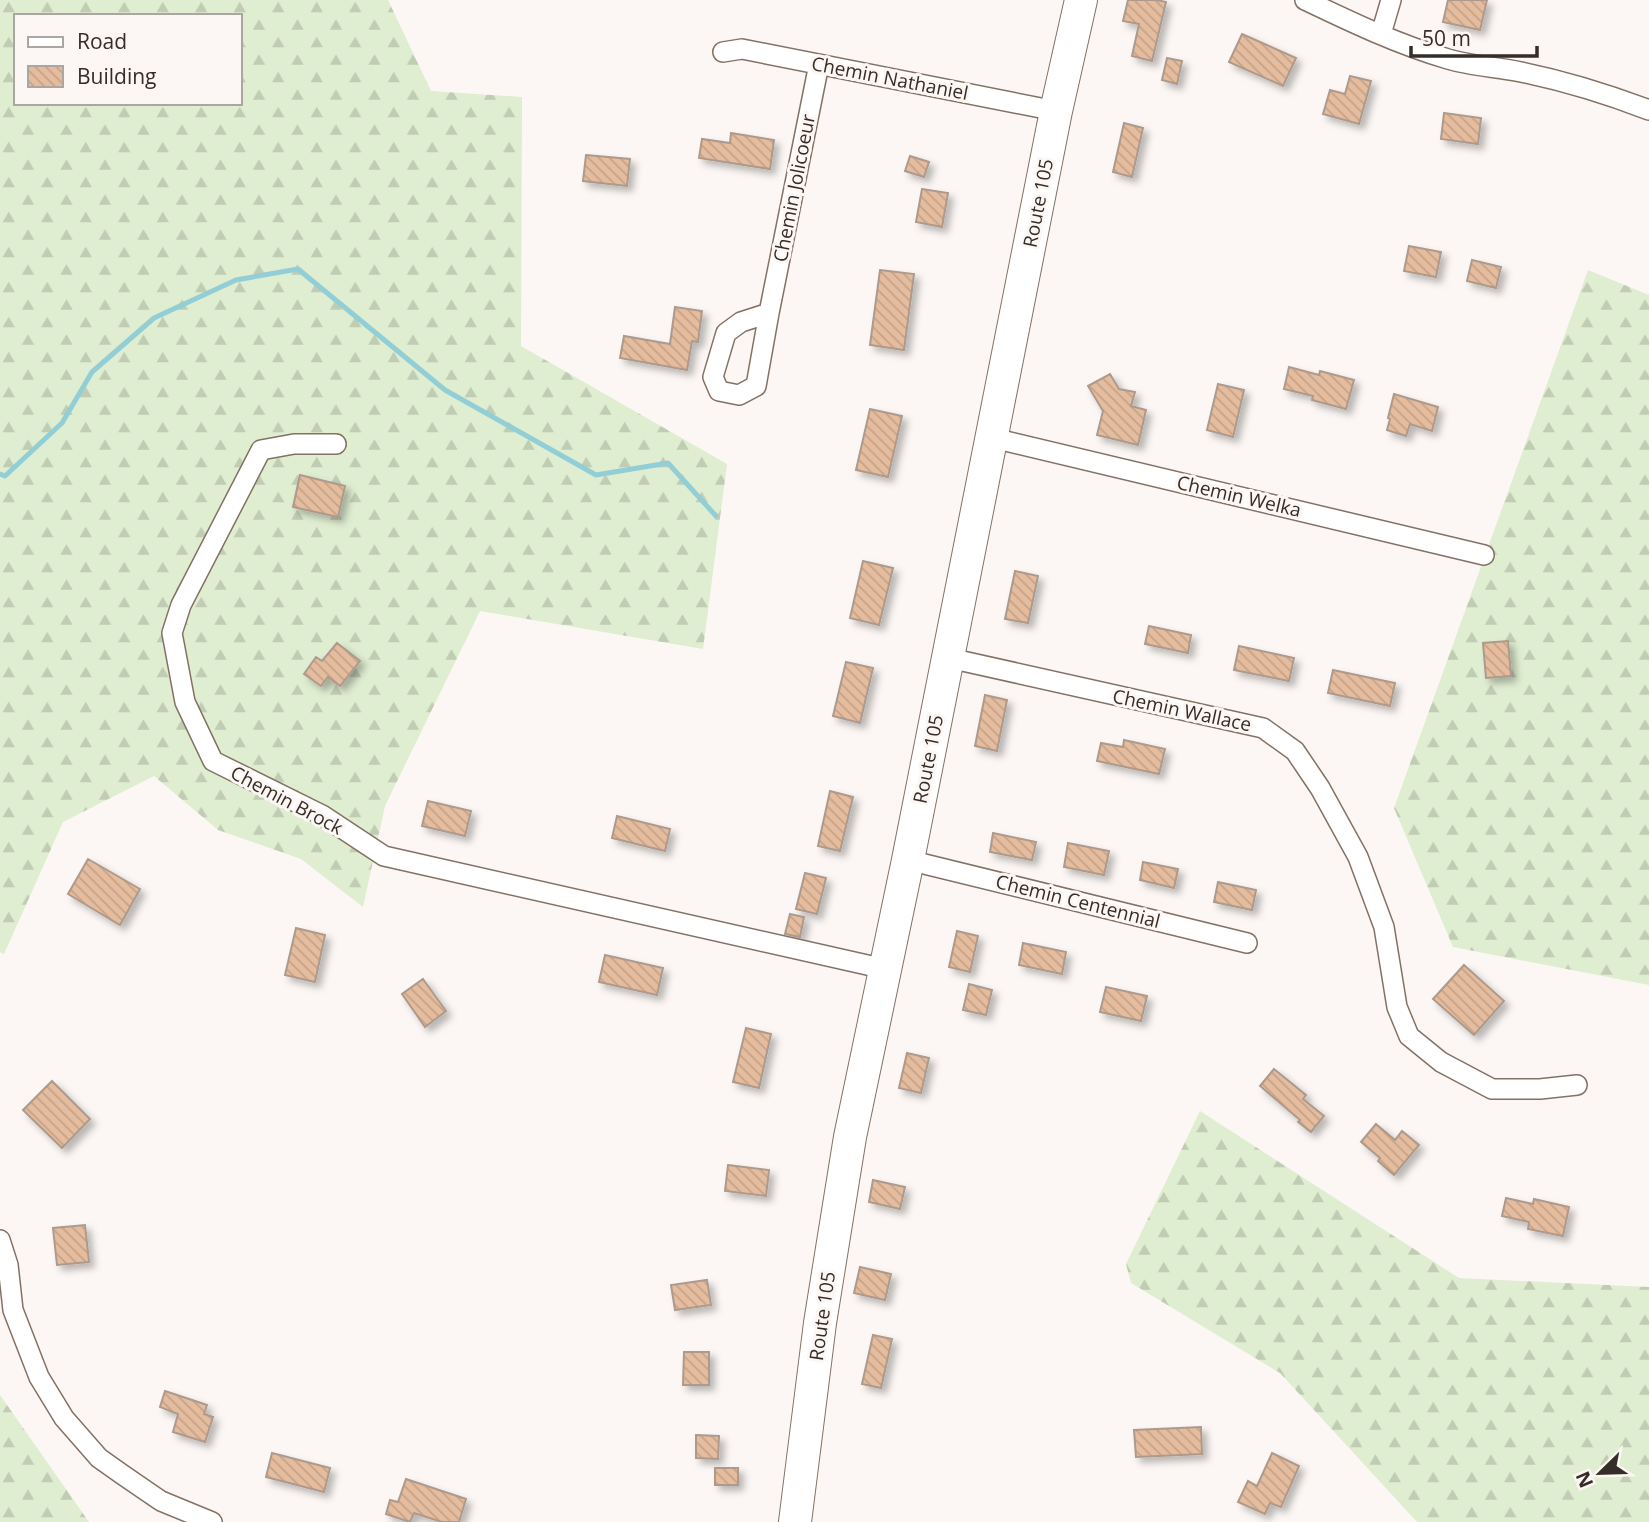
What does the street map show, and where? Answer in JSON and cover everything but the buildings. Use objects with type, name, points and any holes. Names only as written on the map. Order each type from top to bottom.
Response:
[{"type":"main road","name":"Route 105","points":[[795,1522],[820,1324],[849,1137],[908,860],[1056,111],[1081,0]]},
{"type":"street","points":[[1305,0],[1342,18],[1451,60],[1565,81],[1649,110]]},
{"type":"street","points":[[1381,34],[1391,0]]},
{"type":"street","name":"Chemin Nathaniel","points":[[723,52],[742,49],[1056,111]]},
{"type":"street","name":"Chemin Jolicoeur","points":[[769,313],[819,64]]},
{"type":"street","name":"Chemin Welka","points":[[993,438],[1484,555]]},
{"type":"street","name":"Chemin Brock","points":[[336,444],[294,444],[261,450],[181,605],[172,633],[185,702],[213,761],[321,815],[384,856],[885,969]]},
{"type":"street","name":"Chemin Wallace","points":[[949,658],[1263,728],[1295,751],[1320,788],[1358,857],[1384,927],[1397,1007],[1409,1036],[1441,1062],[1492,1089],[1540,1089],[1577,1085]]},
{"type":"street","name":"Chemin Centennial","points":[[908,860],[1247,943]]},
{"type":"street","points":[[0,1240],[8,1265],[13,1310],[39,1377],[64,1418],[99,1458],[123,1475],[161,1501],[212,1522]]},
{"type":"green space","points":[[0,0],[388,0],[431,91],[522,97],[521,346],[727,464],[703,649],[480,611],[385,806],[363,907],[301,859],[218,830],[154,776],[63,822],[4,954],[0,952]]},
{"type":"green space","points":[[1588,270],[1649,295],[1649,985],[1453,947],[1394,808]]},
{"type":"green space","points":[[1200,1111],[1459,1278],[1649,1287],[1649,1522],[1417,1522],[1280,1373],[1131,1283],[1126,1264]]},
{"type":"green space","points":[[0,1395],[89,1522],[0,1522]]},
{"type":"waterway","points":[[0,474],[5,476],[62,423],[92,372],[154,318],[236,280],[298,269],[445,390],[596,475],[668,463],[716,516]]}]
